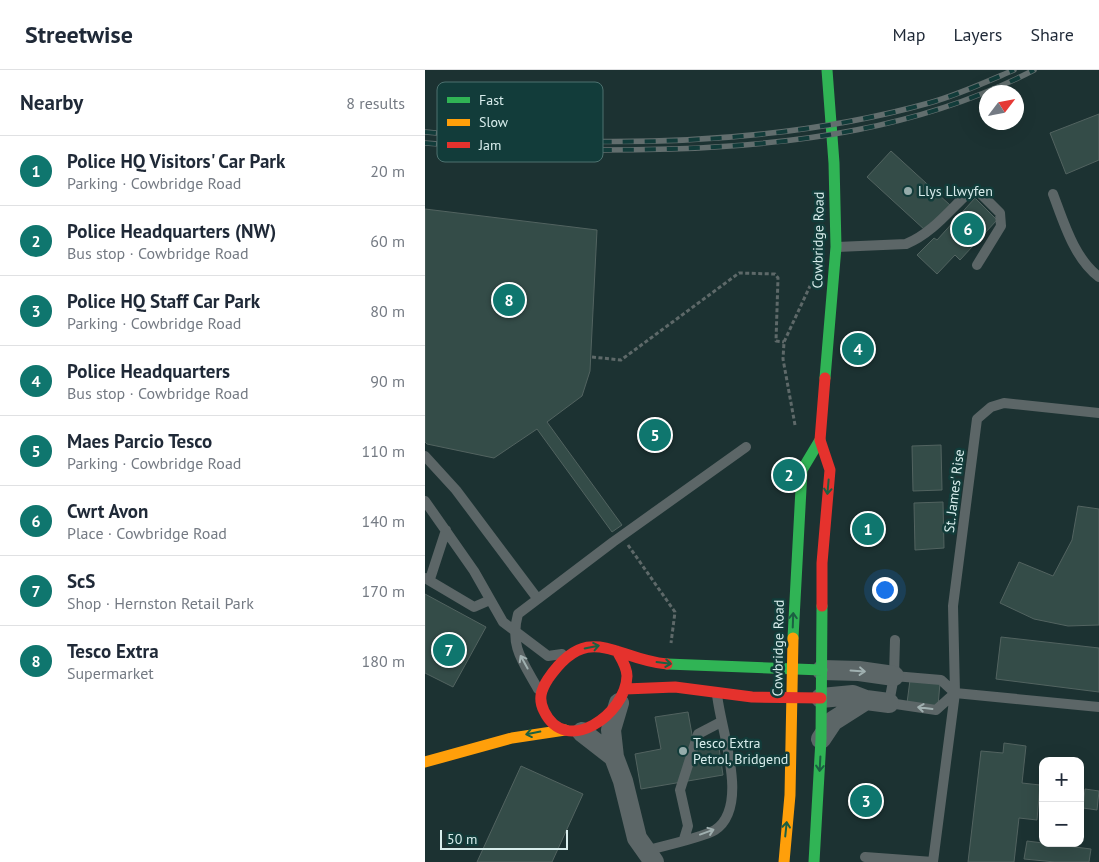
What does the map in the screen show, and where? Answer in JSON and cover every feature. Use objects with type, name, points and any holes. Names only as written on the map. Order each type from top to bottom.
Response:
[{"type":"main road","name":"Cowbridge Road","points":[[814,862],[821,739],[822,562],[830,470],[820,440],[836,247],[834,163],[827,70]]},
{"type":"main road","name":"Cowbridge Road","points":[[784,862],[790,795],[793,618],[803,469],[820,440]]},
{"type":"main road","points":[[531,714],[546,682],[573,652],[600,645],[646,660],[667,663],[748,669],[822,670]]},
{"type":"main road","points":[[425,762],[501,740],[544,731],[573,731],[598,724],[623,694],[625,670],[617,651]]},
{"type":"main road","points":[[623,694],[675,687],[717,691],[751,697],[821,698]]},
{"type":"main road","points":[[540,697],[545,716],[552,725],[573,731]]},
{"type":"main road","points":[[501,740],[520,725]]},
{"type":"street","points":[[822,670],[859,671],[894,676]]},
{"type":"street","points":[[623,694],[611,730],[614,757],[623,781],[637,838],[649,857]]},
{"type":"street","points":[[821,698],[853,694],[866,700],[889,703]]},
{"type":"street","points":[[821,739],[833,721],[866,700]]},
{"type":"street","points":[[573,731],[614,757]]},
{"type":"lane","points":[[836,247],[906,244],[917,240],[968,193],[980,193],[1000,213],[1001,226],[977,265]]},
{"type":"lane","points":[[1053,194],[1069,234],[1085,264],[1099,277]]},
{"type":"lane","name":"St. James' Rise","points":[[955,693],[953,606],[977,419],[991,407],[1004,403],[1099,413]]},
{"type":"lane","points":[[540,697],[517,650],[514,629],[518,614],[621,536],[746,447]]},
{"type":"lane","points":[[425,456],[456,490],[537,598]]},
{"type":"lane","points":[[425,501],[474,571],[503,622],[548,656],[573,652]]},
{"type":"lane","points":[[446,530],[427,579],[475,607],[490,600]]},
{"type":"lane","points":[[895,640],[894,676],[889,703],[936,710],[955,693]]},
{"type":"lane","points":[[894,676],[941,680],[955,693],[1099,707]]},
{"type":"lane","points":[[649,857],[684,839],[715,830],[729,813],[733,796],[717,691]]},
{"type":"lane","points":[[865,857],[933,862],[955,693]]},
{"type":"lane","points":[[684,839],[688,826],[680,790],[698,734],[721,722]]},
{"type":"path","points":[[592,357],[621,360],[739,273],[775,274],[778,278],[776,341],[784,342]]},
{"type":"path","points":[[795,425],[783,359],[784,342],[813,279]]},
{"type":"path","points":[[621,536],[675,612],[667,663]]},
{"type":"building","points":[[1099,114],[1099,160],[1066,174],[1050,133]]},
{"type":"building","name":"Llys Llwyfen","points":[[891,151],[950,205],[926,231],[867,177]]},
{"type":"building","points":[[975,198],[997,220],[960,260],[955,255],[937,274],[917,255],[934,238],[937,240]]},
{"type":"building","points":[[425,209],[597,230],[590,371],[582,396],[547,422],[622,525],[612,532],[537,429],[494,458],[425,442]]},
{"type":"building","points":[[941,445],[942,490],[913,491],[912,446]]},
{"type":"building","points":[[943,502],[944,548],[915,550],[914,503]]},
{"type":"building","points":[[1078,506],[1099,509],[1099,625],[1068,626],[1034,619],[1000,603],[1019,562],[1053,576],[1072,540]]},
{"type":"building","points":[[425,594],[486,627],[453,687],[425,673]]},
{"type":"building","points":[[1001,637],[1099,648],[1099,692],[996,679]]},
{"type":"building","points":[[910,680],[940,683],[938,706],[907,703]]},
{"type":"building","name":"Tesco Extra Petrol, Bridgend","points":[[688,712],[694,746],[718,741],[723,775],[641,789],[635,754],[661,749],[655,717]]},
{"type":"building","points":[[1004,743],[1026,746],[1022,783],[1039,785],[1037,820],[1019,818],[1014,862],[968,862],[981,751],[1003,753]]},
{"type":"building","points":[[521,766],[583,794],[552,862],[477,862]]},
{"type":"building","points":[[1085,789],[1099,791],[1097,810],[1084,808]]},
{"type":"building","points":[[1027,841],[1039,842],[1039,847],[1091,849],[1089,862],[1055,862],[1024,859]]},
{"type":"railway","points":[[603,142],[742,136],[806,129],[868,118],[940,100],[1014,70]]},
{"type":"railway","points":[[603,150],[718,147],[811,138],[857,130],[948,106],[991,90],[1034,70]]},
{"type":"railway","points":[[425,132],[437,133]]},
{"type":"railway","points":[[425,143],[437,144]]},
{"type":"traffic: fast","points":[[825,378],[836,247],[834,163],[827,70]]},
{"type":"traffic: fast","points":[[793,638],[802,470],[820,440]]},
{"type":"traffic: fast","points":[[814,862],[821,739],[822,606]]},
{"type":"traffic: fast","points":[[667,664],[822,670]]},
{"type":"traffic: slow","points":[[784,862],[790,795],[793,638]]},
{"type":"traffic: slow","points":[[425,762],[512,738],[565,730]]},
{"type":"traffic: jam","points":[[822,606],[822,563],[830,470],[820,440],[825,378]]},
{"type":"traffic: jam","points":[[617,651],[627,673],[624,690],[617,704],[606,716],[593,725],[580,730],[566,730],[554,724],[542,707],[542,691],[548,679],[563,661],[577,651],[590,647],[603,648],[617,651],[649,661],[667,664]]},
{"type":"traffic: jam","points":[[625,689],[675,687],[752,697],[821,698]]},
{"type":"place","name":"Llys Llwyfen","points":[[908,191]]},
{"type":"place","name":"Cwrt Avon","points":[[968,229]]},
{"type":"place","name":"Tesco Extra","points":[[509,300]]},
{"type":"place","name":"Police Headquarters","points":[[858,349]]},
{"type":"place","name":"Maes Parcio Tesco","points":[[655,435]]},
{"type":"place","name":"Police Headquarters (NW)","points":[[789,475]]},
{"type":"place","name":"Police HQ Visitors' Car Park","points":[[868,529]]},
{"type":"place","name":"ScS","points":[[449,650]]},
{"type":"place","name":"Tesco Extra Petrol, Bridgend","points":[[683,751]]},
{"type":"place","name":"Police HQ Staff Car Park","points":[[866,801]]}]
